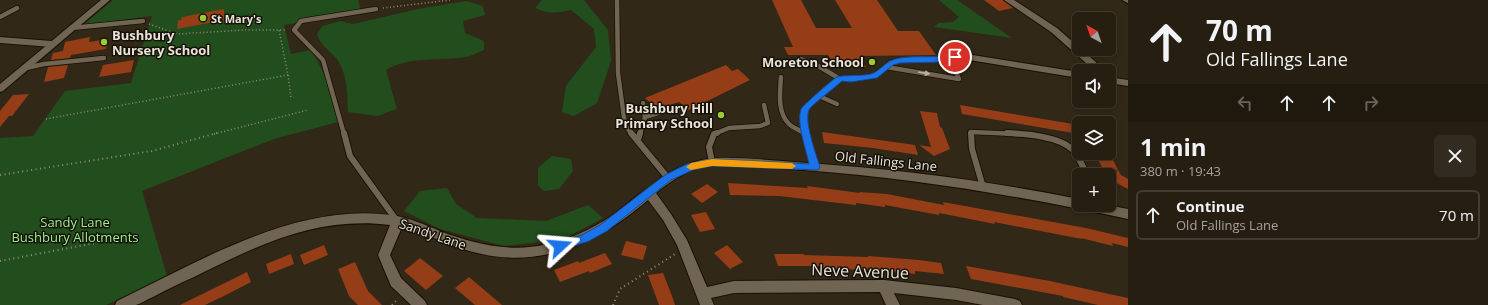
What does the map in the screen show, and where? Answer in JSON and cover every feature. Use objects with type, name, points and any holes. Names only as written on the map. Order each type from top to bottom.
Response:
[{"type":"street","points":[[0,89],[70,28],[106,0]]},
{"type":"street","points":[[1008,0],[1054,30],[1093,64]]},
{"type":"street","points":[[0,40],[52,44]]},
{"type":"street","points":[[960,56],[1072,74]]},
{"type":"street","points":[[1116,81],[1128,83]]},
{"type":"street","name":"Old Fallings Lane","points":[[649,192],[668,178],[690,167],[712,162],[815,167],[894,175],[983,187],[1072,203]]},
{"type":"street","points":[[649,192],[667,217],[684,248],[705,300]]},
{"type":"street","name":"Sandy Lane","points":[[122,305],[238,249],[307,223],[340,218],[367,217],[398,221],[412,225],[463,245],[479,249],[514,253],[534,252],[585,238],[604,228],[649,192]]},
{"type":"street","points":[[1116,210],[1128,214]]},
{"type":"street","points":[[398,221],[384,255],[396,282],[420,305]]},
{"type":"street","name":"Neve Avenue","points":[[705,300],[734,286],[884,286],[956,294],[1015,305]]},
{"type":"street","points":[[884,286],[893,305]]},
{"type":"lane","points":[[617,0],[618,73],[625,125],[668,178]]},
{"type":"lane","points":[[0,17],[17,8]]},
{"type":"lane","points":[[376,9],[301,21],[296,24],[294,30],[323,60],[350,156],[398,221]]},
{"type":"lane","points":[[70,28],[89,28],[132,20],[143,21]]},
{"type":"lane","points":[[800,59],[815,64],[840,79],[851,79],[874,76],[890,63],[900,60],[947,59],[960,56]]},
{"type":"lane","points":[[22,69],[44,64],[104,58]]},
{"type":"lane","points":[[886,67],[959,79],[953,66],[947,59]]},
{"type":"lane","points":[[781,76],[780,97],[784,118],[792,128],[805,133]]},
{"type":"lane","points":[[815,167],[805,133],[805,109],[807,104],[840,79]]},
{"type":"lane","points":[[819,96],[837,104]]},
{"type":"lane","points":[[638,140],[645,117],[643,103]]},
{"type":"lane","points":[[712,162],[709,147],[714,134],[729,128],[760,126],[768,123],[764,106]]},
{"type":"lane","points":[[645,117],[668,110]]},
{"type":"lane","points":[[983,187],[972,149],[971,132],[997,132],[1038,138],[1066,145],[1076,154],[1083,168]]},
{"type":"path","points":[[376,9],[450,0]]},
{"type":"path","points":[[143,21],[177,34],[245,30],[294,30]]},
{"type":"path","points":[[279,30],[291,98]]},
{"type":"path","points":[[46,119],[288,75]]},
{"type":"path","points":[[0,175],[152,151],[268,119],[308,110]]},
{"type":"path","points":[[0,261],[138,235]]},
{"type":"path","points":[[613,305],[620,289],[684,248]]},
{"type":"green space","name":"Sandy Lane Bushbury Allotments","points":[[113,0],[358,0],[361,12],[284,25],[291,54],[310,50],[316,58],[328,84],[338,122],[274,139],[142,191],[167,276],[106,305],[0,305],[0,138],[33,136],[65,91],[131,83],[152,16],[83,25]]},
{"type":"green space","points":[[542,0],[584,0],[608,30],[611,61],[597,103],[574,116],[562,112],[566,86],[596,47],[594,29],[571,10],[553,12],[535,8]]},
{"type":"green space","points":[[939,0],[957,0],[1012,38],[934,27],[939,23],[953,22],[959,17]]},
{"type":"green space","points":[[466,1],[483,6],[485,15],[463,21],[465,33],[484,41],[484,50],[466,57],[415,61],[386,70],[397,109],[377,116],[348,112],[347,91],[343,71],[336,58],[318,38],[317,34],[323,26],[340,21],[353,24],[418,9]]},
{"type":"green space","points":[[552,156],[571,159],[573,171],[559,189],[544,191],[538,185],[538,168]]},
{"type":"green space","points":[[447,188],[456,204],[477,218],[546,221],[588,205],[603,218],[564,239],[504,246],[440,229],[404,211],[420,191]]},
{"type":"building","points":[[772,0],[801,0],[816,28],[852,28],[835,0],[877,0],[898,31],[919,31],[936,55],[860,56],[866,67],[835,67],[828,55],[788,55],[784,47],[793,47]]},
{"type":"building","points":[[984,0],[1003,0],[1013,8],[999,11]]},
{"type":"building","name":"St Mary's","points":[[224,9],[224,20],[177,29],[178,20],[181,20],[182,17]]},
{"type":"building","points":[[90,37],[89,42],[108,39],[106,49],[71,55],[70,58],[51,60],[53,53],[63,51],[65,42]]},
{"type":"building","points":[[134,60],[131,72],[99,77],[103,65]]},
{"type":"building","points":[[68,65],[64,78],[44,82],[48,67]]},
{"type":"building","points":[[726,65],[732,71],[738,69],[750,80],[689,110],[679,102],[657,109],[645,98]]},
{"type":"building","points":[[29,94],[12,116],[9,116],[0,127],[0,111],[13,95]]},
{"type":"building","points":[[960,105],[1072,124],[1072,133],[962,114]]},
{"type":"building","points":[[920,111],[937,113],[940,127],[942,128],[950,149],[934,156],[919,145],[931,147]]},
{"type":"building","points":[[822,132],[915,145],[918,155],[873,148],[824,143]]},
{"type":"building","points":[[1098,160],[1113,160],[1118,170],[1116,168],[1102,167]]},
{"type":"building","points":[[1118,170],[1121,175],[1128,179],[1128,189],[1116,183],[1116,172]]},
{"type":"building","points":[[728,183],[808,188],[807,186],[860,193],[859,192],[887,194],[944,205],[943,202],[1086,228],[1128,238],[1128,247],[1112,243],[1113,246],[1081,238],[1082,239],[994,222],[995,224],[939,213],[939,215],[885,205],[885,207],[856,203],[856,205],[779,196],[730,195]]},
{"type":"building","points":[[707,184],[718,192],[702,203],[691,194]]},
{"type":"building","points":[[706,212],[715,229],[700,232],[691,215]]},
{"type":"building","points":[[626,241],[647,246],[643,260],[621,255]]},
{"type":"building","points":[[324,245],[328,255],[304,265],[300,255]]},
{"type":"building","points":[[727,245],[743,262],[730,269],[714,253]]},
{"type":"building","points":[[605,253],[612,264],[590,273],[589,271],[560,282],[554,270],[578,261],[579,263]]},
{"type":"building","points":[[291,254],[294,264],[269,274],[266,264]]},
{"type":"building","points":[[774,254],[868,256],[919,260],[941,263],[944,274],[915,271],[915,274],[864,268],[865,270],[820,268],[820,266],[778,266]]},
{"type":"building","points":[[420,258],[443,276],[426,290],[404,271]]},
{"type":"building","points":[[355,262],[368,291],[382,305],[358,305],[349,296],[338,269]]},
{"type":"building","points":[[966,266],[1050,281],[1128,298],[1128,305],[1098,305],[1063,296],[971,279]]},
{"type":"building","points":[[247,272],[251,282],[226,295],[205,305],[180,305]]},
{"type":"building","points":[[663,273],[675,305],[659,305],[648,275]]},
{"type":"building","points":[[469,277],[502,305],[475,305],[455,288]]},
{"type":"slow traffic","points":[[691,167],[712,162],[792,166]]},
{"type":"place","name":"St Mary's","points":[[203,18]]},
{"type":"place","name":"Bushbury Nursery School","points":[[104,42]]},
{"type":"place","name":"Moreton School","points":[[872,62]]},
{"type":"place","name":"Bushbury Hill Primary School","points":[[721,115]]},
{"type":"route","points":[[560,246],[585,238],[604,228],[668,178],[690,167],[712,162],[815,167],[805,133],[804,123],[805,109],[807,104],[812,100],[824,93],[829,87],[840,79],[874,76],[881,72],[890,63],[900,60],[943,60],[955,57]]}]
